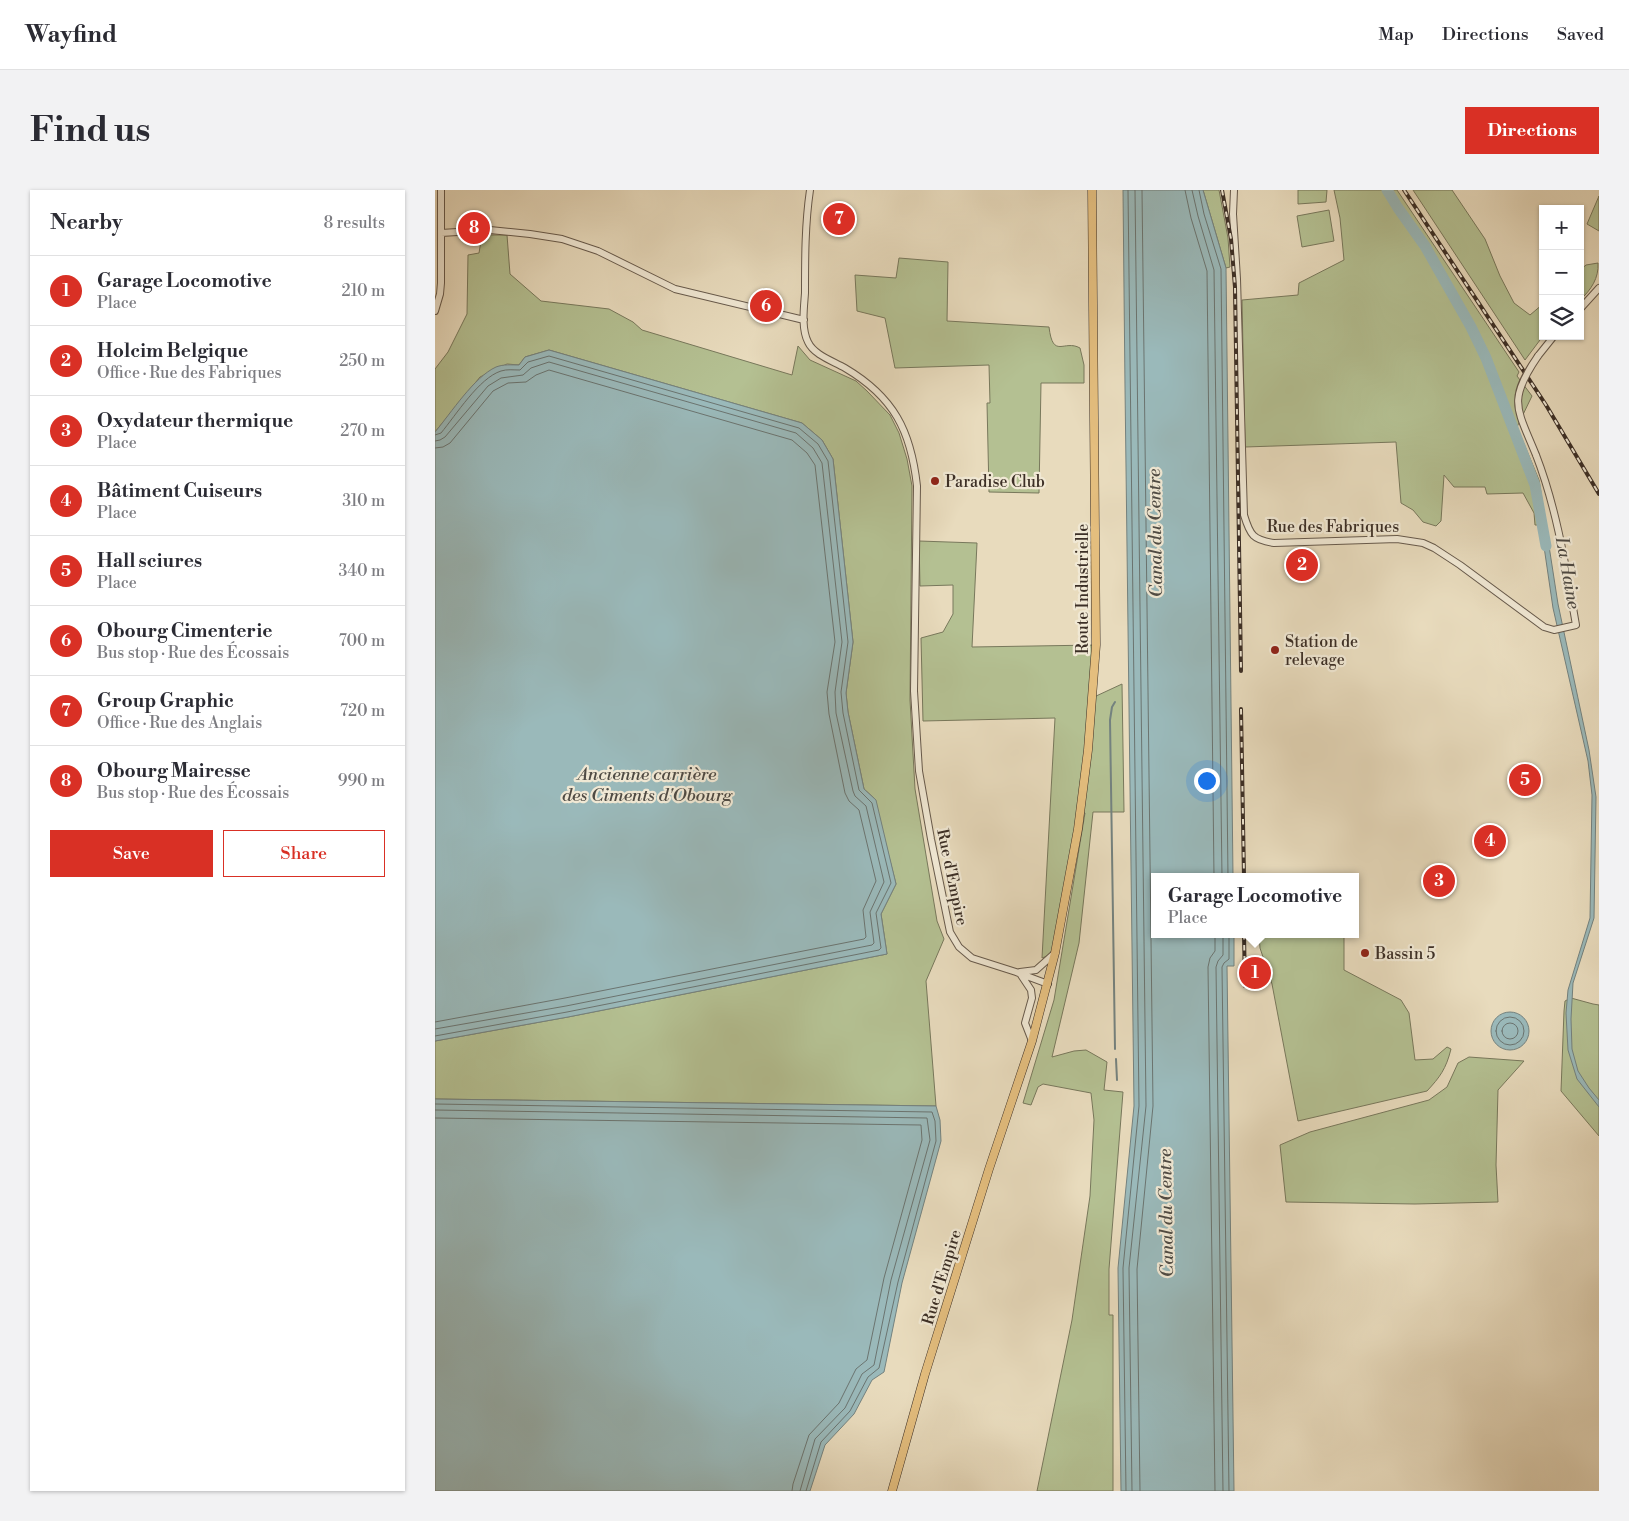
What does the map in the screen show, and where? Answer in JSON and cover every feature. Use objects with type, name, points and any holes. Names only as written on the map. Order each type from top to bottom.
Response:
[{"type":"main road","name":"Route Industrielle","points":[[1048,984],[1079,820],[1095,674],[1097,598],[1092,191]]},
{"type":"main road","name":"Rue d'Empire","points":[[892,1491],[931,1355],[989,1169],[1032,1041],[1048,984]]},
{"type":"street","points":[[435,312],[440,294],[439,229],[441,190]]},
{"type":"street","name":"Rue d'Empire","points":[[810,190],[806,217],[804,320],[806,336],[811,348],[853,373],[889,405],[906,434],[915,466],[917,486],[914,691],[919,772],[947,922],[953,940],[972,958],[1048,984]]},
{"type":"street","name":"Rue des Fabriques","points":[[1234,190],[1233,214],[1237,279],[1244,515],[1249,532],[1263,541],[1274,543],[1397,539],[1423,543],[1434,548],[1460,566],[1547,629],[1554,630],[1576,625],[1544,474],[1519,411],[1517,398],[1521,382],[1551,340]]},
{"type":"street","points":[[439,229],[490,230],[562,239],[598,251],[675,289],[804,320]]},
{"type":"street","points":[[1584,305],[1599,288]]},
{"type":"street","points":[[1016,972],[1036,970],[1055,953]]},
{"type":"street","points":[[1016,972],[1023,977],[1031,990],[1032,998],[1025,1023],[1032,1041]]},
{"type":"green space","points":[[1203,190],[1219,190],[1228,238],[1230,267],[1226,268]]},
{"type":"green space","points":[[1298,190],[1327,190],[1326,202],[1298,204]]},
{"type":"green space","points":[[1334,190],[1397,190],[1519,372],[1517,376],[1532,396],[1517,427],[1539,480],[1546,525],[1535,525],[1534,513],[1523,493],[1487,494],[1485,487],[1454,487],[1444,475],[1441,521],[1436,526],[1423,522],[1413,510],[1401,503],[1396,442],[1245,447],[1242,300],[1298,295],[1299,283],[1344,260],[1340,218]]},
{"type":"green space","points":[[1413,190],[1452,190],[1485,239],[1500,276],[1514,303],[1530,315],[1539,307],[1540,340],[1525,360]]},
{"type":"green space","points":[[1599,196],[1599,231],[1587,224]]},
{"type":"green space","points":[[1329,210],[1334,241],[1302,247],[1297,216]]},
{"type":"green space","points":[[489,235],[507,235],[510,274],[541,301],[609,309],[633,322],[642,330],[792,375],[798,346],[810,360],[856,381],[890,415],[899,433],[907,459],[912,486],[910,700],[915,789],[937,921],[944,939],[926,981],[936,1106],[435,1099],[435,1041],[568,1017],[887,954],[881,914],[896,884],[874,798],[864,789],[848,712],[846,693],[853,642],[833,459],[822,440],[802,423],[549,350],[525,357],[519,365],[507,364],[480,377],[435,432],[435,369],[448,352],[467,314],[468,255],[479,253],[481,241]]},
{"type":"green space","points":[[899,258],[948,262],[947,321],[1049,327],[1053,343],[1056,346],[1080,348],[1084,365],[1084,383],[1041,383],[1039,493],[989,492],[987,403],[990,403],[989,365],[895,368],[885,318],[857,311],[855,275],[896,278]]},
{"type":"green space","points":[[1598,263],[1598,268],[1593,283],[1584,296],[1584,267]]},
{"type":"green space","points":[[919,541],[977,543],[972,647],[1096,645],[1094,697],[1122,684],[1124,812],[1093,812],[1079,943],[1052,1057],[1086,1050],[1107,1062],[1104,1090],[1123,1092],[1109,1269],[1109,1315],[1113,1315],[1113,1491],[1037,1491],[1072,1320],[1090,1196],[1094,1120],[1091,1093],[1043,1084],[1038,1087],[1031,1105],[1023,1103],[1054,1000],[1085,813],[1081,812],[1055,953],[1042,958],[1055,718],[923,721],[921,638],[943,632],[953,614],[953,585],[920,586]]},
{"type":"green space","points":[[1259,938],[1344,938],[1344,970],[1401,1000],[1409,1013],[1415,1060],[1433,1059],[1447,1047],[1451,1049],[1445,1067],[1439,1077],[1427,1091],[1298,1121],[1272,984],[1260,948]]},
{"type":"green space","points":[[1571,998],[1599,1005],[1599,1136],[1561,1091],[1565,1001]]},
{"type":"green space","points":[[1469,1057],[1524,1061],[1498,1090],[1496,1165],[1498,1202],[1415,1204],[1286,1202],[1280,1145],[1310,1132],[1429,1100],[1447,1087],[1458,1063]]},
{"type":"water","name":"Canal du Centre","points":[[1123,190],[1203,190],[1226,268],[1233,873],[1151,873],[1151,938],[1234,938],[1234,966],[1227,966],[1234,1491],[1121,1491],[1118,1268],[1134,1106]]},
{"type":"water","name":"Ancienne carrière des Ciments d'Obourg","points":[[549,350],[802,423],[822,440],[833,459],[853,642],[846,693],[848,712],[864,789],[876,800],[896,884],[881,914],[887,954],[568,1017],[435,1041],[435,432],[463,396],[488,372],[499,366],[519,365],[525,357]]},
{"type":"water","points":[[1542,533],[1547,533],[1558,604],[1589,750],[1596,797],[1594,918],[1573,983],[1571,1019],[1572,1049],[1578,1071],[1599,1100],[1599,1107],[1577,1079],[1568,1050],[1566,1013],[1568,990],[1590,918],[1592,795],[1588,761],[1553,608]]},
{"type":"water","points":[[1510,1012],[1524,1017],[1529,1031],[1524,1045],[1510,1050],[1496,1045],[1491,1031],[1496,1017]]},
{"type":"water","points":[[435,1099],[936,1106],[940,1120],[941,1141],[902,1283],[884,1372],[872,1380],[854,1414],[825,1445],[810,1491],[435,1491]]},
{"type":"waterway","name":"La Haine","points":[[1387,190],[1425,246],[1471,327],[1486,358],[1535,485],[1546,546]]},
{"type":"waterway","points":[[1115,702],[1112,707],[1110,720],[1115,1049]]},
{"type":"waterway","points":[[1116,1059],[1117,1080]]},
{"type":"railway","points":[[1222,190],[1231,239],[1235,287],[1241,671]]},
{"type":"railway","points":[[1404,190],[1546,405],[1599,494]]},
{"type":"railway","points":[[1241,709],[1244,873]]},
{"type":"railway","points":[[1244,938],[1245,986]]},
{"type":"place","name":"Group Graphic","points":[[839,219]]},
{"type":"place","name":"Obourg Mairesse","points":[[474,228]]},
{"type":"place","name":"Obourg Cimenterie","points":[[766,306]]},
{"type":"place","name":"Paradise Club","points":[[935,481]]},
{"type":"place","name":"Holcim Belgique","points":[[1302,565]]},
{"type":"place","name":"Station de relevage","points":[[1275,650]]},
{"type":"place","name":"Hall sciures","points":[[1525,780]]},
{"type":"place","name":"Bâtiment Cuiseurs","points":[[1490,841]]},
{"type":"place","name":"Oxydateur thermique","points":[[1439,881]]},
{"type":"place","name":"Bassin 5","points":[[1365,953]]},
{"type":"place","name":"Garage Locomotive","points":[[1255,973]]}]
